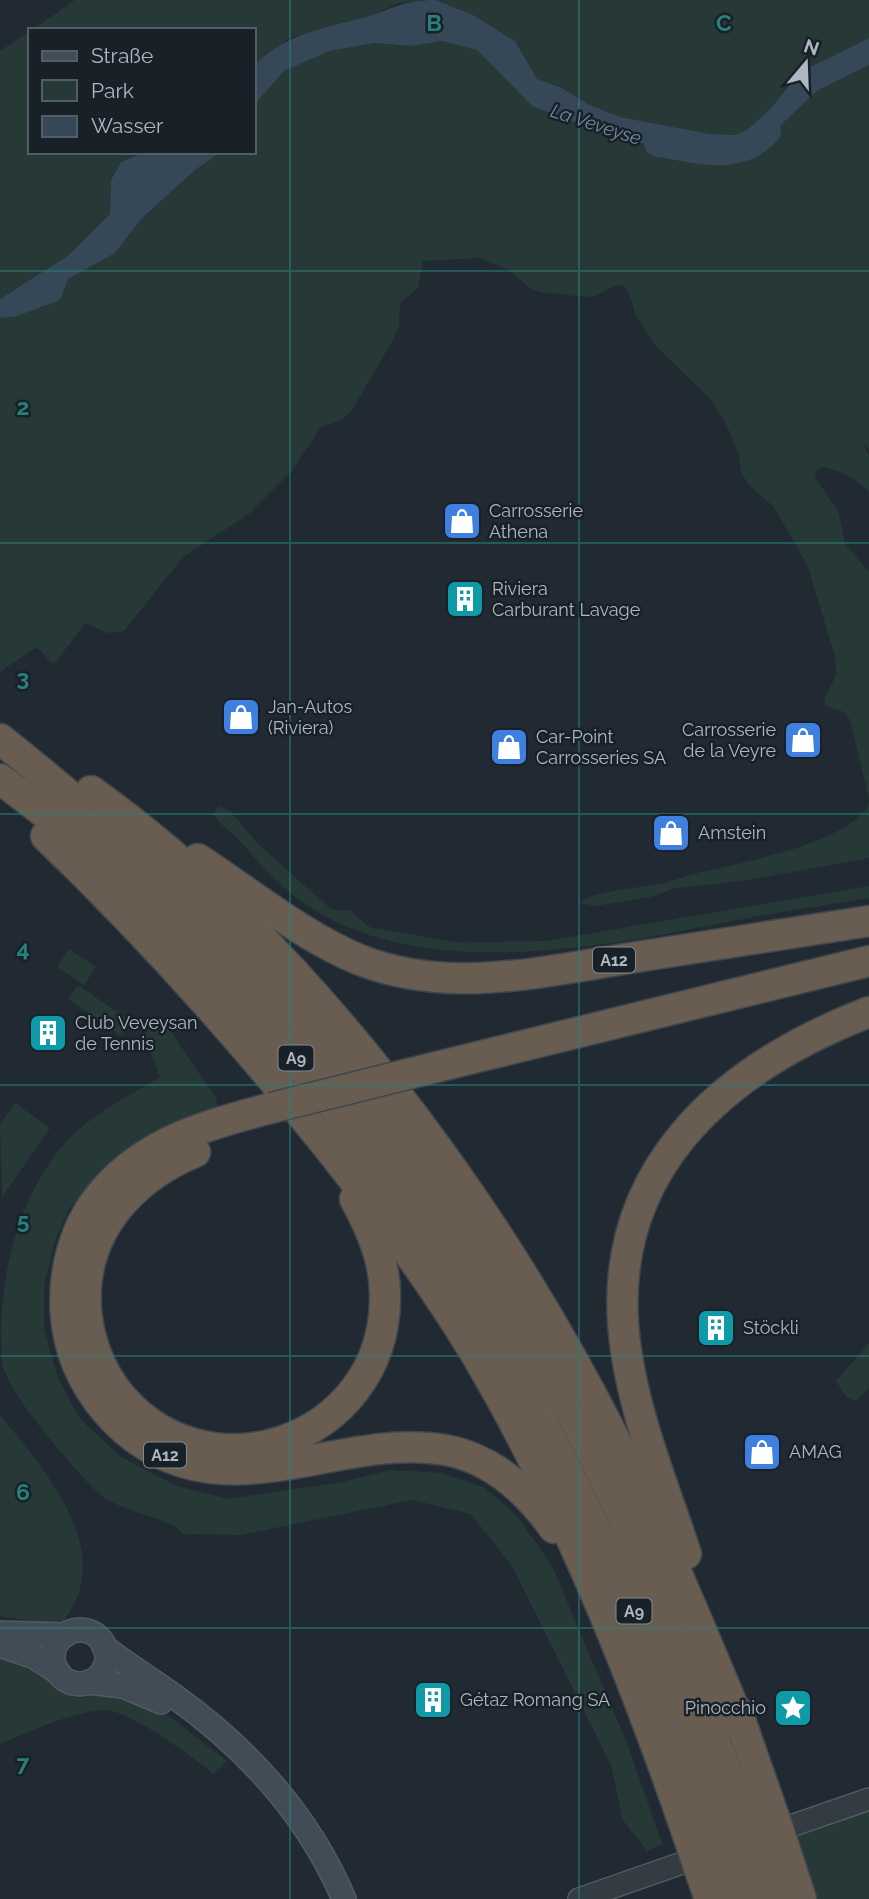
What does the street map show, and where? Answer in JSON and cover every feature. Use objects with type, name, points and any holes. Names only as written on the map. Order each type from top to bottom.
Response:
[{"type":"highway","name":"A12","points":[[0,727],[310,933],[360,960],[405,973],[459,979],[502,977],[869,921]]},
{"type":"highway","points":[[0,727],[142,829],[199,878],[310,993],[419,1126],[522,1275],[594,1400],[653,1520],[743,1730]]},
{"type":"highway","name":"A9","points":[[0,739],[120,840],[250,967],[341,1069],[450,1214],[540,1356],[599,1467],[676,1640],[737,1843],[740,1899]]},
{"type":"highway","name":"A9","points":[[0,779],[103,862],[228,984],[344,1115],[440,1249],[512,1365],[580,1492],[737,1843],[770,1899]]},
{"type":"highway","points":[[0,795],[58,848],[267,1071],[398,1234],[475,1353],[542,1475],[596,1597],[639,1702],[709,1899]]},
{"type":"highway","name":"A12","points":[[415,1082],[869,961]]},
{"type":"highway","name":"A12","points":[[596,1597],[557,1532],[533,1500],[500,1472],[474,1458],[444,1450],[407,1448],[257,1470],[214,1469],[172,1458],[143,1444],[116,1422],[97,1399],[76,1361],[65,1305],[66,1278],[73,1249],[92,1207],[123,1171],[163,1144],[212,1124],[278,1116],[869,977]]},
{"type":"highway","points":[[802,1899],[743,1730],[634,1391],[624,1328],[627,1258],[637,1217],[657,1171],[680,1137],[706,1107],[739,1079],[773,1057],[869,1012]]},
{"type":"highway","name":"A12","points":[[278,1116],[153,1174],[122,1202],[95,1248],[89,1270],[86,1305],[91,1340],[100,1363],[112,1384],[134,1410],[176,1437],[200,1445],[233,1450],[259,1448],[283,1441],[307,1431],[337,1410],[368,1369],[384,1323],[383,1270],[370,1228],[325,1143]]},
{"type":"main road","points":[[58,1672],[53,1652],[65,1635],[74,1630],[87,1631],[99,1638],[107,1658],[104,1669],[89,1682]]},
{"type":"main road","points":[[0,1633],[65,1635]]},
{"type":"main road","points":[[0,1645],[35,1657],[69,1681],[136,1690],[225,1737]]},
{"type":"main road","points":[[104,1647],[174,1696],[225,1737],[264,1774],[287,1801],[324,1857],[344,1899]]},
{"type":"street","points":[[579,1899],[869,1799]]},
{"type":"green space","points":[[75,0],[430,0],[399,3],[365,18],[290,38],[256,64],[256,28],[35,28]]},
{"type":"green space","points":[[436,0],[869,0],[869,38],[800,72],[771,108],[742,135],[710,134],[620,117],[588,104],[562,88],[537,79],[515,41],[473,15]]},
{"type":"green space","points":[[28,32],[28,154],[140,154],[121,162],[111,180],[110,214],[69,255],[0,299],[0,51]]},
{"type":"green space","points":[[442,41],[477,50],[532,106],[628,142],[745,152],[766,139],[817,91],[869,65],[869,450],[862,441],[869,456],[869,492],[853,479],[836,471],[823,467],[815,472],[816,479],[838,511],[845,544],[869,572],[869,798],[850,720],[844,712],[826,706],[824,700],[836,675],[835,656],[807,564],[773,506],[751,487],[741,473],[739,456],[725,421],[710,399],[654,344],[636,316],[629,293],[623,286],[616,285],[595,296],[585,297],[540,292],[530,288],[509,270],[480,258],[423,261],[418,288],[400,303],[399,326],[393,340],[352,410],[342,420],[321,427],[291,472],[249,514],[183,557],[124,631],[108,633],[85,623],[56,662],[51,663],[35,648],[0,672],[0,318],[14,317],[68,279],[115,253],[141,219],[195,170],[218,154],[256,154],[256,103],[284,71],[330,51],[374,43],[411,46]]},
{"type":"green space","points":[[869,803],[869,858],[742,881],[675,888],[651,897],[595,906],[580,903],[607,892],[662,884],[790,850],[840,830],[858,817]]},
{"type":"green space","points":[[218,806],[230,811],[259,845],[331,909],[351,911],[369,927],[453,942],[546,941],[869,886],[869,898],[582,947],[527,952],[472,952],[419,947],[368,935],[310,907],[278,882],[219,822],[213,814]]},
{"type":"green space","points":[[69,949],[96,967],[84,985],[57,967]]},
{"type":"green space","points":[[78,985],[130,1021],[120,1035],[68,999]]},
{"type":"green space","points":[[162,1019],[216,1098],[218,1110],[140,1142],[108,1165],[69,1209],[55,1241],[44,1285],[44,1329],[58,1378],[80,1419],[121,1457],[177,1486],[227,1499],[342,1482],[390,1470],[441,1473],[485,1488],[517,1516],[552,1566],[627,1743],[662,1844],[647,1851],[623,1820],[611,1765],[512,1566],[471,1514],[412,1500],[240,1535],[183,1534],[164,1521],[127,1509],[102,1496],[55,1446],[18,1397],[3,1367],[2,1313],[10,1256],[28,1201],[57,1153],[76,1132],[106,1109],[160,1077],[145,1039],[148,1026]]},
{"type":"green space","points":[[15,1103],[50,1128],[2,1197],[0,1124]]},
{"type":"green space","points":[[869,1343],[869,1388],[856,1401],[846,1397],[836,1381]]},
{"type":"green space","points":[[0,1415],[54,1485],[69,1512],[79,1539],[83,1567],[78,1595],[63,1621],[44,1623],[0,1616]]},
{"type":"green space","points":[[0,1657],[38,1670],[68,1695],[79,1698],[109,1694],[144,1703],[174,1720],[227,1761],[213,1774],[176,1746],[127,1716],[102,1710],[63,1719],[0,1744]]},
{"type":"green space","points":[[869,1799],[869,1899],[815,1899],[791,1825]]},
{"type":"water","points":[[424,0],[436,0],[473,15],[515,41],[537,79],[562,88],[588,104],[620,117],[710,134],[742,135],[771,108],[800,72],[869,38],[869,65],[817,91],[766,139],[745,152],[628,142],[532,106],[477,50],[442,41],[411,46],[374,43],[330,51],[284,71],[256,103],[256,64],[278,47],[304,34]]},
{"type":"water","points":[[140,154],[218,154],[195,170],[141,219],[115,253],[68,279],[60,300],[14,317],[0,318],[0,299],[69,255],[110,214],[111,180],[121,162]]},
{"type":"waterway","name":"La Veveyse","points":[[658,143],[730,151],[743,148],[767,131]]},
{"type":"place","name":"Carrosserie Athena","points":[[462,521]]},
{"type":"place","name":"Riviera Carburant Lavage","points":[[465,599]]},
{"type":"place","name":"Jan-Autos (Riviera)","points":[[241,717]]},
{"type":"place","name":"Carrosserie de la Veyre","points":[[803,740]]},
{"type":"place","name":"Car-Point Carrosseries SA","points":[[509,747]]},
{"type":"place","name":"Amstein","points":[[671,833]]},
{"type":"place","name":"Club Veveysan de Tennis","points":[[48,1033]]},
{"type":"place","name":"Stöckli","points":[[716,1328]]},
{"type":"place","name":"AMAG","points":[[762,1452]]},
{"type":"place","name":"Gétaz Romang SA","points":[[433,1700]]},
{"type":"place","name":"Pinocchio","points":[[793,1708]]}]
